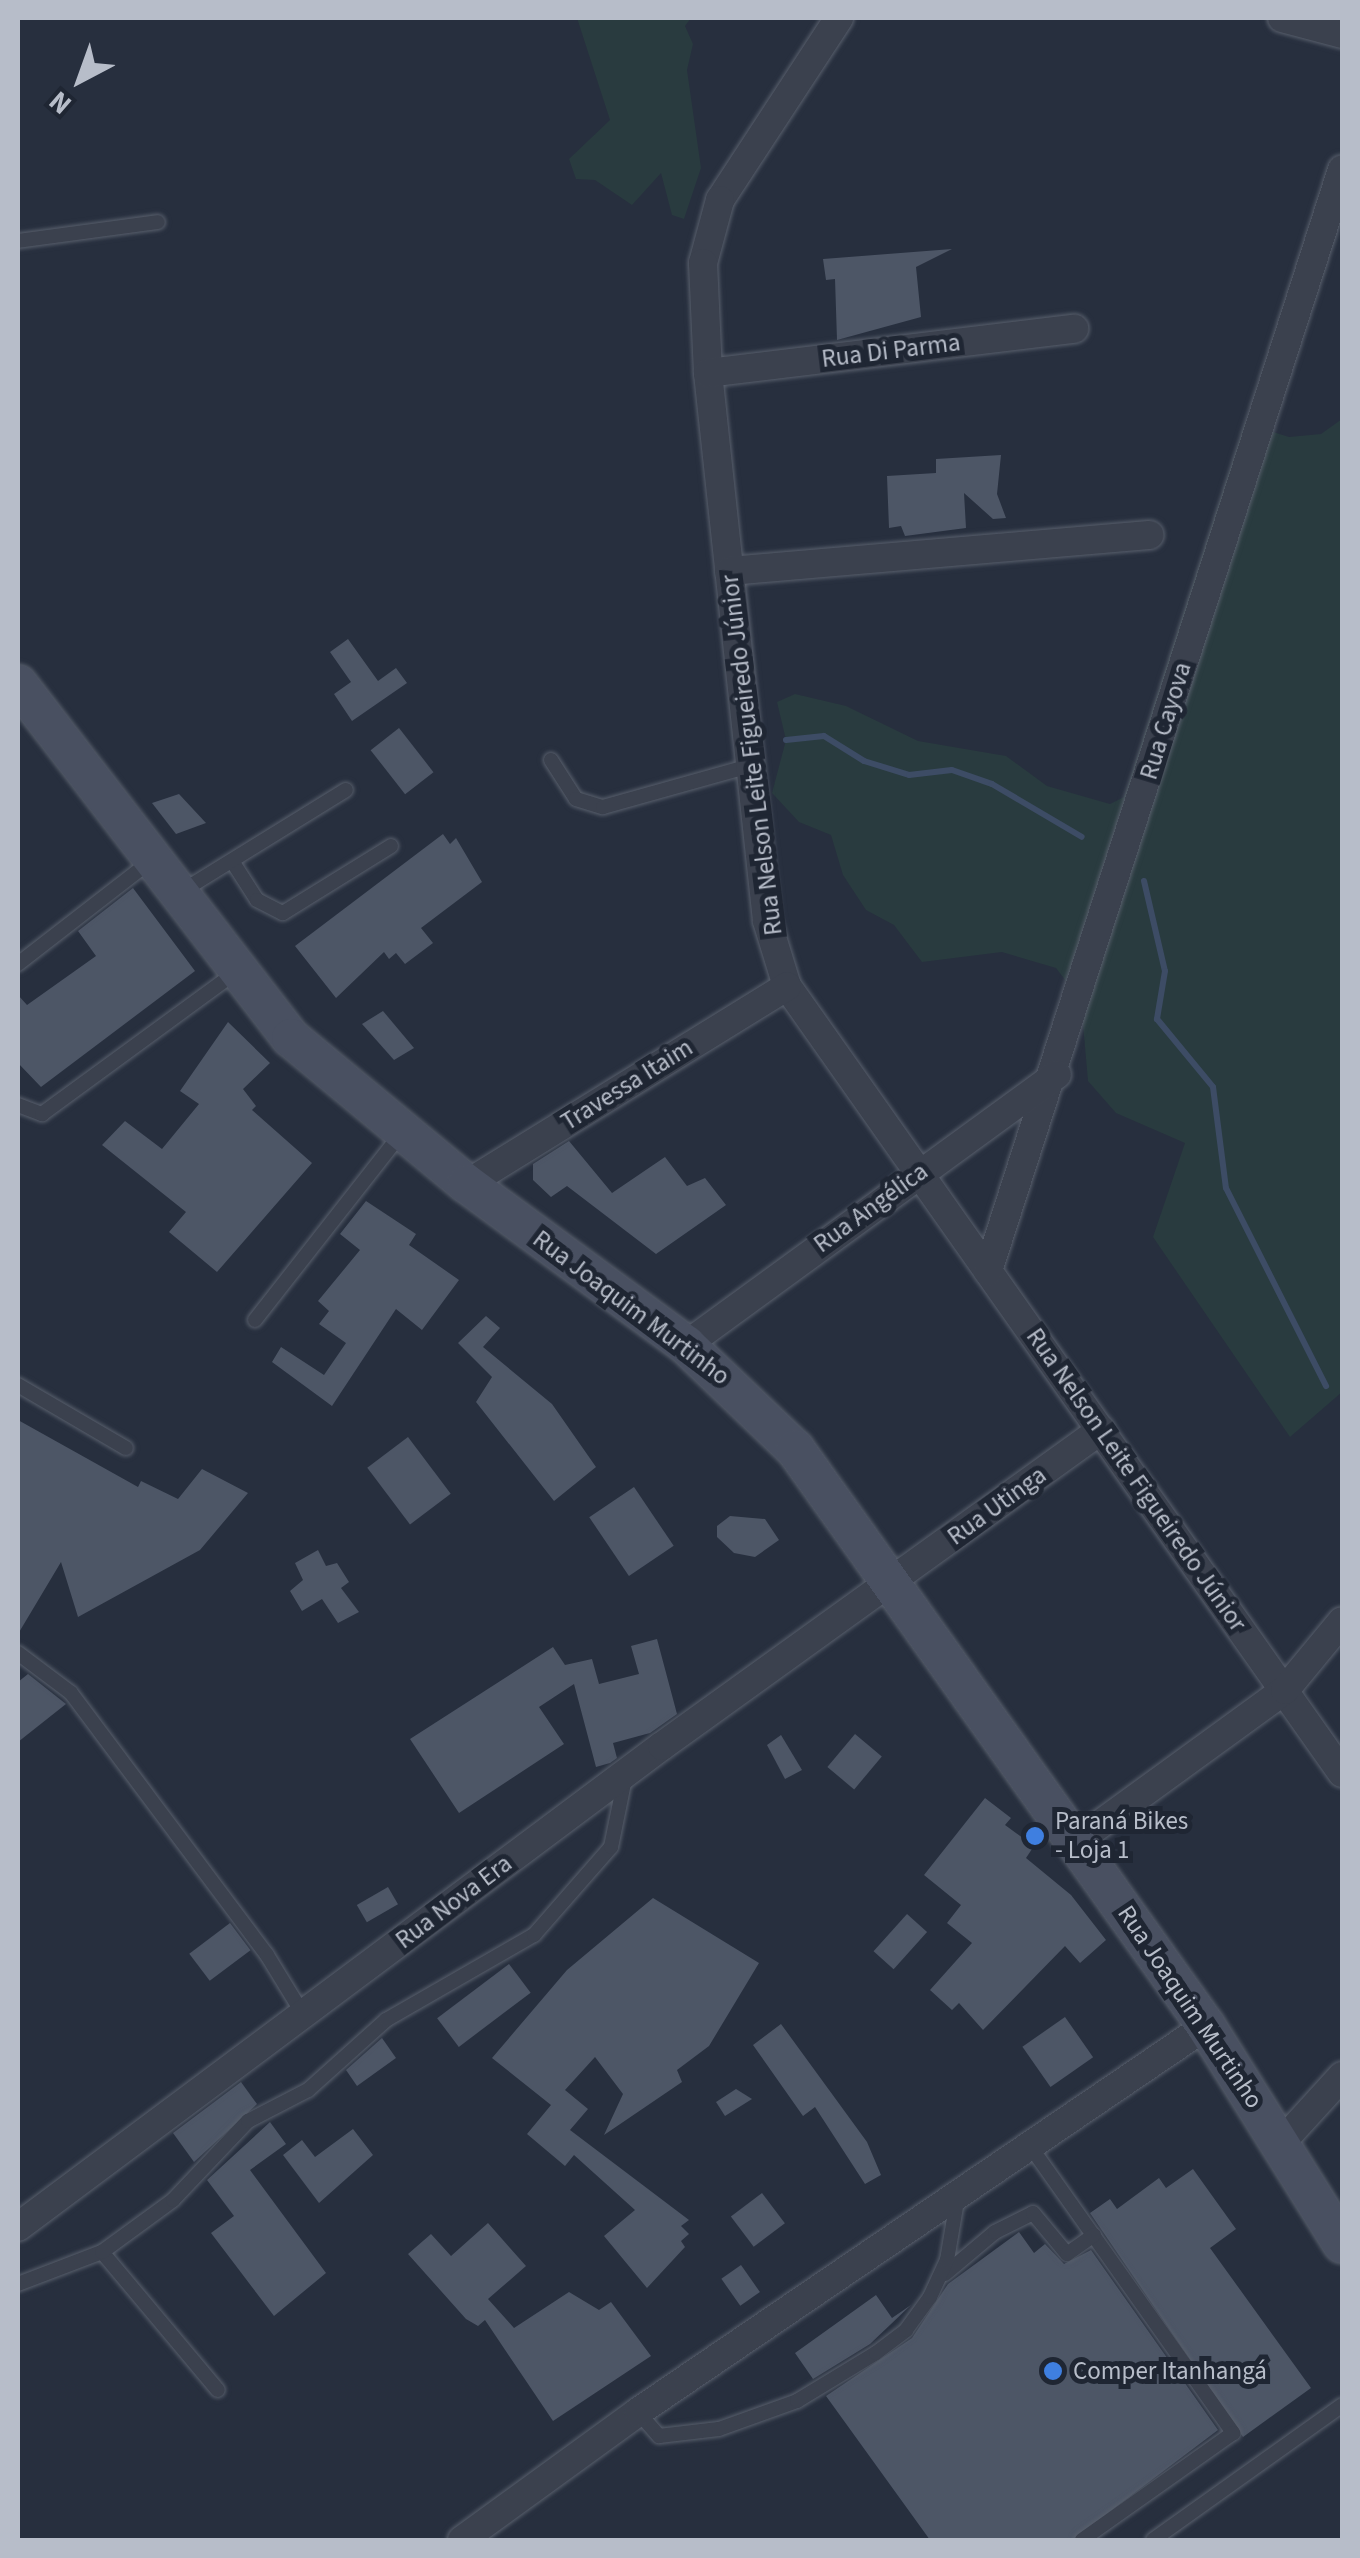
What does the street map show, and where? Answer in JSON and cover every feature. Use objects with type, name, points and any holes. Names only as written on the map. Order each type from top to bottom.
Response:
[{"type":"main road","name":"Rua Joaquim Murtinho","points":[[18,684],[236,972],[291,1038],[466,1184],[686,1345],[796,1449],[1206,2026],[1342,2244]]},
{"type":"street","name":"Rua Nelson Leite Figueiredo Júnior","points":[[839,18],[720,200],[704,263],[708,373],[767,921],[787,986],[1342,1773]]},
{"type":"street","points":[[1282,18],[1342,34]]},
{"type":"street","name":"Rua Cayova","points":[[988,1272],[1057,1074],[1336,216],[1342,170]]},
{"type":"street","name":"Rua Di Parma","points":[[708,373],[1074,329]]},
{"type":"street","points":[[729,571],[1149,535]]},
{"type":"street","name":"Travessa Itaim","points":[[466,1184],[787,986]]},
{"type":"street","name":"Rua Angélica","points":[[686,1345],[1057,1074]]},
{"type":"street","name":"Rua Utinga","points":[[894,1582],[1101,1430]]},
{"type":"street","name":"Rua Nova Era","points":[[18,2227],[626,1773],[894,1582]]},
{"type":"street","points":[[1078,1842],[1285,1690],[1342,1621]]},
{"type":"street","points":[[462,2540],[638,2412],[1206,2026]]},
{"type":"street","points":[[1280,2144],[1342,2076]]},
{"type":"lane","points":[[18,241],[158,222]]},
{"type":"lane","points":[[550,760],[576,799],[603,807],[750,766]]},
{"type":"lane","points":[[178,893],[346,790]]},
{"type":"lane","points":[[232,862],[257,900],[283,914],[391,846]]},
{"type":"lane","points":[[18,964],[152,860]]},
{"type":"lane","points":[[18,1105],[42,1114],[236,972]]},
{"type":"lane","points":[[255,1320],[402,1133]]},
{"type":"lane","points":[[18,1385],[126,1448]]},
{"type":"lane","points":[[18,1653],[71,1693],[267,1955],[303,2014]]},
{"type":"lane","points":[[18,2284],[102,2252],[172,2200],[248,2121],[308,2090],[386,2020],[534,1936],[610,1846],[626,1773]]},
{"type":"lane","points":[[1030,2146],[1233,2433],[1082,2540]]},
{"type":"lane","points":[[638,2412],[658,2436],[681,2438],[764,2416],[832,2382],[906,2330],[936,2283],[956,2228],[958,2194]]},
{"type":"lane","points":[[936,2283],[995,2232],[1033,2213],[1067,2254],[1094,2235]]},
{"type":"lane","points":[[102,2252],[218,2390]]},
{"type":"lane","points":[[1153,2540],[1342,2405]]},
{"type":"shaded area","points":[[577,18],[691,18],[685,26],[693,44],[687,70],[701,168],[684,219],[672,215],[661,173],[632,205],[595,180],[576,179],[569,159],[610,120]]},
{"type":"shaded area","points":[[1342,419],[1342,1392],[1290,1437],[1153,1237],[1185,1143],[1116,1113],[1088,1081],[1081,1001],[1056,968],[1002,952],[922,962],[894,925],[866,910],[843,875],[831,835],[799,822],[772,793],[786,740],[777,702],[795,694],[846,706],[918,741],[1006,756],[1047,786],[1110,804],[1124,797],[1245,423],[1289,437],[1321,434]]},
{"type":"building","points":[[952,249],[916,267],[921,317],[837,340],[835,279],[826,280],[823,259]]},
{"type":"building","points":[[1001,455],[997,494],[1006,518],[993,519],[964,493],[966,528],[905,536],[901,526],[889,528],[887,476],[936,473],[936,459]]},
{"type":"building","points":[[348,639],[378,681],[396,668],[407,683],[352,721],[334,694],[351,682],[330,652]]},
{"type":"building","points":[[399,728],[433,772],[405,794],[371,750]]},
{"type":"building","points":[[179,794],[206,823],[176,834],[152,803]]},
{"type":"building","points":[[443,834],[450,844],[456,838],[482,882],[421,928],[433,943],[405,964],[396,953],[389,959],[384,952],[336,998],[295,946]]},
{"type":"building","points":[[133,888],[195,971],[41,1087],[18,1063],[18,995],[27,1005],[96,956],[78,931]]},
{"type":"building","points":[[383,1011],[414,1048],[394,1060],[362,1024]]},
{"type":"building","points":[[228,1022],[270,1063],[243,1089],[256,1106],[252,1110],[312,1163],[217,1272],[169,1232],[186,1212],[102,1145],[125,1121],[162,1149],[199,1104],[180,1091]]},
{"type":"building","points":[[569,1141],[612,1193],[665,1157],[687,1186],[705,1178],[726,1205],[656,1254],[567,1186],[551,1197],[533,1180],[533,1164]]},
{"type":"building","points":[[366,1201],[416,1234],[409,1245],[459,1280],[422,1330],[396,1309],[332,1406],[272,1362],[281,1347],[324,1375],[346,1343],[319,1324],[329,1311],[318,1301],[360,1250],[340,1234]]},
{"type":"building","points":[[486,1316],[500,1328],[483,1347],[552,1404],[596,1467],[554,1501],[476,1402],[492,1377],[458,1343]]},
{"type":"building","points":[[18,1420],[138,1487],[141,1481],[178,1499],[202,1469],[248,1493],[200,1550],[78,1617],[61,1562],[18,1634]]},
{"type":"building","points":[[408,1437],[451,1494],[410,1524],[367,1468]]},
{"type":"building","points":[[634,1487],[674,1546],[629,1576],[589,1517]]},
{"type":"building","points":[[730,1516],[765,1519],[779,1540],[755,1557],[734,1553],[717,1537],[717,1526]]},
{"type":"building","points":[[318,1550],[326,1566],[337,1563],[349,1582],[341,1588],[359,1612],[338,1623],[322,1599],[302,1611],[290,1591],[303,1580],[295,1563]]},
{"type":"building","points":[[657,1639],[677,1714],[650,1733],[613,1743],[617,1758],[610,1763],[596,1767],[574,1684],[539,1707],[564,1744],[459,1813],[410,1739],[553,1647],[565,1665],[592,1659],[599,1684],[639,1674],[631,1646]]},
{"type":"building","points":[[28,1674],[66,1704],[18,1742],[18,1682]]},
{"type":"building","points":[[855,1734],[882,1756],[854,1789],[827,1767]]},
{"type":"building","points":[[781,1735],[802,1770],[785,1779],[767,1745]]},
{"type":"building","points":[[985,1798],[1011,1818],[1005,1825],[1034,1846],[1026,1858],[1071,1895],[1106,1940],[1080,1963],[1065,1946],[983,2030],[959,2003],[952,2010],[930,1990],[972,1943],[947,1923],[961,1905],[924,1875]]},
{"type":"building","points":[[388,1887],[398,1904],[367,1922],[357,1905]]},
{"type":"building","points":[[653,1898],[759,1963],[709,2046],[677,2070],[682,2082],[604,2135],[623,2094],[595,2057],[565,2090],[588,2109],[570,2130],[689,2220],[681,2226],[689,2234],[681,2241],[685,2247],[647,2288],[604,2236],[635,2210],[574,2155],[565,2166],[527,2134],[551,2105],[492,2058],[567,1970]]},
{"type":"building","points":[[907,1914],[927,1932],[894,1969],[874,1951]]},
{"type":"building","points":[[230,1923],[250,1950],[210,1981],[189,1954]]},
{"type":"building","points":[[509,1964],[531,1993],[459,2047],[437,2018]]},
{"type":"building","points":[[1065,2017],[1093,2057],[1051,2087],[1022,2047]]},
{"type":"building","points":[[781,2024],[867,2142],[881,2175],[865,2184],[815,2107],[803,2116],[753,2045]]},
{"type":"building","points":[[382,2038],[396,2058],[357,2086],[346,2070]]},
{"type":"building","points":[[241,2082],[257,2104],[194,2162],[173,2133]]},
{"type":"building","points":[[736,2089],[752,2099],[725,2116],[716,2102]]},
{"type":"building","points":[[270,2122],[286,2144],[250,2170],[326,2273],[274,2316],[211,2233],[234,2216],[207,2180]]},
{"type":"building","points":[[353,2129],[373,2155],[319,2203],[283,2155],[302,2140],[315,2157]]},
{"type":"building","points":[[1193,2169],[1236,2229],[1210,2248],[1311,2388],[1243,2437],[1090,2213],[1110,2199],[1117,2209],[1159,2178],[1166,2188]]},
{"type":"building","points":[[762,2193],[785,2223],[754,2247],[731,2216]]},
{"type":"building","points":[[488,2223],[526,2266],[488,2299],[514,2328],[569,2292],[599,2310],[611,2302],[651,2356],[553,2421],[485,2320],[478,2326],[466,2319],[408,2254],[431,2234],[451,2256]]},
{"type":"building","name":"Comper Itanhangá","points":[[1019,2232],[1034,2253],[1045,2244],[1064,2264],[1091,2250],[1218,2430],[1072,2540],[930,2540],[826,2396],[912,2338],[948,2284]]},
{"type":"building","points":[[741,2265],[760,2292],[740,2306],[721,2279]]},
{"type":"building","points":[[876,2295],[892,2318],[911,2305],[870,2344],[813,2379],[795,2353]]},
{"type":"waterway","points":[[786,740],[824,736],[864,761],[909,775],[952,770],[992,784],[1082,837]]},
{"type":"waterway","points":[[1144,881],[1165,971],[1157,1019],[1213,1087],[1226,1188],[1326,1386]]},
{"type":"place","name":"Paraná Bikes - Loja 1","points":[[1035,1836]]},
{"type":"place","name":"Comper Itanhangá","points":[[1053,2371]]}]
